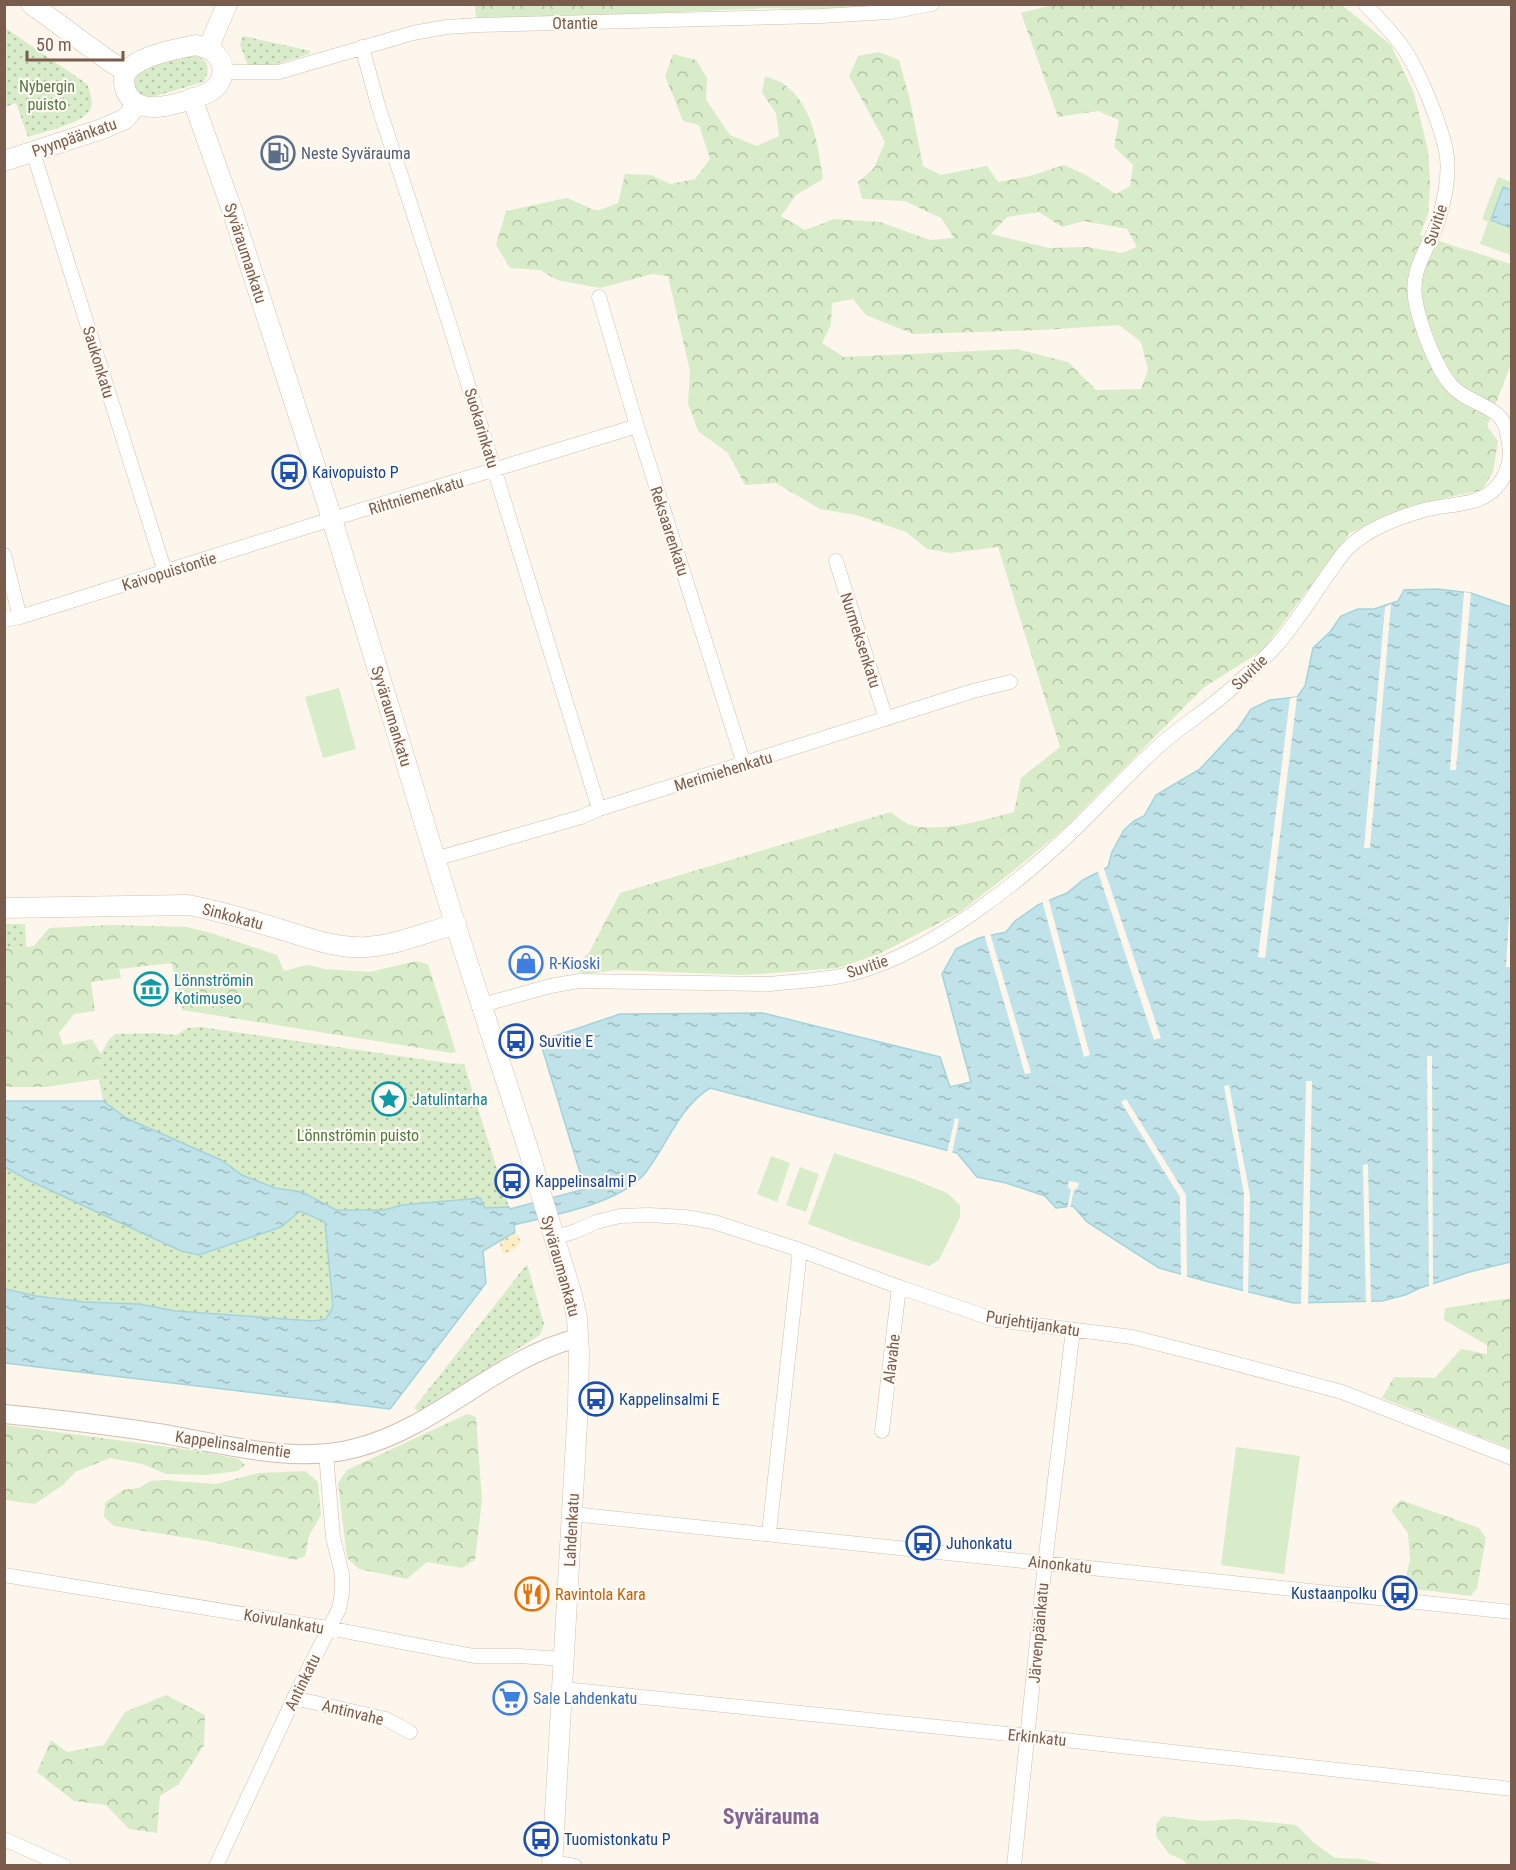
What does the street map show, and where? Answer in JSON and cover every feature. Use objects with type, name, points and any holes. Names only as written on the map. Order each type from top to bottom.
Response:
[{"type":"main road","points":[[31,4],[127,72]]},
{"type":"main road","points":[[208,49],[227,4]]},
{"type":"main road","points":[[196,45],[208,49],[215,52],[223,72],[218,84],[211,91],[159,107],[138,105],[127,97],[123,83],[127,72],[144,59],[196,45]]},
{"type":"main road","name":"Syväraumankatu","points":[[192,98],[231,207],[332,519],[435,859],[531,1158],[573,1295],[578,1338]]},
{"type":"main road","name":"Pyynpäänkatu","points":[[4,161],[82,137],[124,119],[138,105]]},
{"type":"main road","name":"Sinkokatu","points":[[4,908],[188,905],[216,910],[311,940],[341,946],[364,947],[384,945],[456,924]]},
{"type":"main road","name":"Lahdenkatu","points":[[552,1864],[578,1406],[578,1338]]},
{"type":"street","name":"Otantie","points":[[223,72],[279,72],[413,33],[446,27],[821,16],[890,12],[932,4]]},
{"type":"street","name":"Suvitie","points":[[482,1005],[550,986],[579,981],[771,984],[801,981],[858,972],[899,956],[938,935],[989,902],[1074,830],[1161,744],[1226,694],[1278,644],[1345,551],[1365,534],[1427,509],[1469,504],[1491,492],[1502,481],[1511,457],[1505,426],[1499,415],[1453,388],[1442,373],[1421,322],[1416,303],[1415,272],[1426,252],[1440,215],[1446,186],[1448,159],[1443,137],[1410,58],[1398,40],[1365,4]]},
{"type":"street","name":"Suokarinkatu","points":[[362,47],[378,105],[451,329],[599,809]]},
{"type":"street","name":"Saukonkatu","points":[[33,152],[165,572]]},
{"type":"street","name":"Reksaarenkatu","points":[[599,297],[637,426],[744,764]]},
{"type":"street","name":"Rihtniemenkatu","points":[[332,519],[637,426]]},
{"type":"street","name":"Kaivopuistontie","points":[[4,620],[20,617],[332,519]]},
{"type":"street","points":[[4,555],[20,617]]},
{"type":"street","name":"Nurmeksenkatu","points":[[836,561],[886,719]]},
{"type":"street","name":"Merimiehenkatu","points":[[435,859],[581,817],[599,809],[1010,682]]},
{"type":"street","name":"Purjehtijankatu","points":[[552,1231],[612,1218],[649,1215],[685,1217],[714,1222],[996,1320],[1132,1337],[1342,1392],[1512,1458]]},
{"type":"street","points":[[769,1533],[800,1250]]},
{"type":"street","name":"Alavahe","points":[[882,1431],[899,1287]]},
{"type":"street","name":"Järvenpäänkatu","points":[[1014,1866],[1045,1563],[1073,1330]]},
{"type":"street","name":"Kappelinsalmentie","points":[[4,1414],[94,1424],[276,1453],[326,1454],[356,1448],[399,1432],[441,1411],[529,1356],[558,1343],[578,1338]]},
{"type":"street","name":"Antinkatu","points":[[216,1866],[294,1698],[339,1609],[342,1574],[333,1537],[326,1454]]},
{"type":"street","name":"Ainonkatu","points":[[572,1514],[1512,1612]]},
{"type":"street","name":"Koivulankatu","points":[[4,1575],[328,1628],[474,1656],[564,1659]]},
{"type":"street","name":"Erkinkatu","points":[[563,1689],[1028,1736],[1512,1789]]},
{"type":"street","name":"Antinvahe","points":[[294,1698],[386,1719],[410,1732]]},
{"type":"street","points":[[4,1839],[64,1866]]},
{"type":"street","points":[[552,1864],[575,1866]]},
{"type":"green space","points":[[478,4],[896,5],[869,9],[766,8],[483,19],[476,18],[475,6]]},
{"type":"green space","points":[[1056,4],[1342,5],[1391,45],[1414,93],[1428,150],[1430,184],[1428,214],[1420,235],[1511,264],[1511,364],[1487,426],[1498,441],[1493,472],[1482,490],[1415,505],[1350,533],[1263,650],[1203,688],[1066,827],[960,912],[879,954],[838,968],[744,975],[617,970],[586,974],[570,968],[589,953],[620,893],[891,812],[911,825],[949,827],[1014,812],[1021,778],[1060,747],[998,547],[951,553],[927,549],[906,532],[856,515],[820,509],[776,483],[745,485],[728,453],[698,431],[688,404],[690,371],[668,276],[652,274],[600,288],[557,280],[540,270],[510,268],[496,245],[506,211],[567,198],[597,211],[618,203],[625,174],[651,175],[670,184],[695,179],[710,159],[699,125],[683,121],[665,76],[673,54],[696,60],[707,78],[706,100],[730,135],[757,146],[779,136],[776,113],[762,93],[765,76],[782,83],[801,102],[816,139],[823,179],[796,195],[781,216],[805,230],[834,219],[880,222],[930,240],[954,238],[941,218],[905,201],[862,199],[858,182],[874,168],[885,142],[849,76],[858,56],[879,52],[899,60],[910,100],[923,166],[941,175],[987,166],[998,182],[1030,176],[1064,165],[1086,175],[1116,194],[1130,186],[1133,165],[1114,147],[1119,120],[1098,111],[1058,117],[1021,13]],"holes":[[[1039,212],[1062,227],[1084,221],[1127,229],[1137,247],[1122,253],[1087,247],[1049,248],[991,234],[1007,217]],[[853,299],[866,315],[913,334],[1119,325],[1141,342],[1148,370],[1141,389],[1096,390],[1068,362],[1017,349],[844,357],[822,343],[831,325],[832,303]]]},
{"type":"green space","points":[[630,5],[896,5],[869,9],[766,8],[634,14]]},
{"type":"green space","name":"Nybergin puisto","points":[[4,27],[87,84],[92,105],[85,116],[70,124],[28,137],[16,103],[5,107]]},
{"type":"green space","points":[[243,36],[311,51],[309,54],[270,66],[248,65],[240,45]]},
{"type":"green space","points":[[193,55],[202,59],[207,65],[206,78],[203,82],[149,98],[138,94],[135,83],[141,71],[162,62]]},
{"type":"green space","points":[[1498,177],[1511,182],[1511,255],[1480,244],[1488,222],[1482,219]]},
{"type":"green space","points":[[339,688],[356,749],[323,758],[305,697]]},
{"type":"green space","points":[[5,924],[25,924],[26,947],[5,950]]},
{"type":"green space","points":[[112,925],[187,927],[211,933],[277,955],[284,971],[307,965],[325,969],[370,972],[416,961],[428,964],[456,1052],[182,1010],[172,963],[119,969],[121,978],[91,982],[95,1011],[74,1014],[59,1033],[63,1045],[92,1039],[101,1054],[99,1079],[45,1087],[5,1087],[5,950],[34,946],[49,928]]},
{"type":"green space","name":"Lönnströmin puisto","points":[[201,1027],[464,1064],[509,1207],[485,1208],[480,1198],[402,1205],[384,1210],[336,1210],[302,1192],[275,1188],[242,1175],[221,1160],[126,1118],[103,1101],[99,1079],[101,1054],[115,1034],[176,1035],[188,1028]]},
{"type":"green space","points":[[834,1153],[913,1179],[947,1193],[960,1205],[960,1217],[939,1260],[929,1266],[808,1224]]},
{"type":"green space","points":[[771,1156],[790,1163],[777,1202],[757,1194]]},
{"type":"green space","points":[[4,1167],[181,1251],[199,1255],[280,1227],[300,1210],[326,1222],[333,1307],[326,1319],[313,1321],[176,1311],[139,1304],[84,1302],[36,1296],[5,1289]]},
{"type":"green space","points":[[800,1167],[819,1174],[806,1212],[786,1205]]},
{"type":"green space","points":[[527,1264],[544,1324],[540,1335],[419,1412],[414,1408]]},
{"type":"green space","points":[[1511,1298],[1511,1449],[1382,1398],[1394,1377],[1435,1378],[1461,1349],[1487,1354],[1487,1345],[1444,1320],[1445,1308]]},
{"type":"green space","points":[[467,1414],[476,1417],[482,1500],[475,1560],[462,1568],[427,1562],[407,1579],[359,1569],[347,1558],[338,1483],[347,1470]]},
{"type":"green space","points":[[5,1425],[198,1451],[239,1459],[245,1465],[238,1471],[207,1475],[166,1474],[142,1464],[110,1458],[75,1472],[63,1485],[35,1504],[5,1500]]},
{"type":"green space","points":[[1236,1447],[1300,1456],[1284,1574],[1221,1565]]},
{"type":"green space","points":[[305,1471],[318,1482],[321,1515],[309,1536],[305,1556],[295,1560],[212,1542],[114,1526],[104,1517],[105,1503],[123,1490],[139,1488],[150,1481],[216,1484],[258,1473]]},
{"type":"green space","points":[[1401,1500],[1479,1528],[1486,1538],[1477,1588],[1471,1596],[1415,1589],[1405,1580],[1410,1560],[1408,1533],[1391,1510]]},
{"type":"green space","points":[[166,1695],[205,1715],[204,1745],[178,1785],[160,1796],[157,1833],[129,1829],[106,1805],[74,1801],[37,1772],[51,1740],[67,1752],[104,1745],[125,1712]]},
{"type":"green space","points":[[1162,1816],[1204,1821],[1237,1819],[1296,1825],[1314,1843],[1335,1858],[1362,1859],[1386,1865],[1187,1865],[1183,1860],[1169,1854],[1156,1836],[1156,1825]]},
{"type":"sand","points":[[515,1232],[521,1241],[514,1250],[503,1254],[499,1240]]},
{"type":"water","points":[[1503,187],[1511,190],[1511,228],[1491,220]]},
{"type":"water","points":[[1437,589],[1471,593],[1511,607],[1511,1262],[1469,1272],[1382,1301],[1293,1303],[1159,1268],[1087,1222],[1073,1206],[1056,1208],[1045,1196],[1006,1183],[977,1177],[957,1153],[710,1088],[690,1105],[654,1161],[635,1183],[585,1207],[514,1225],[515,1232],[483,1251],[486,1283],[390,1409],[5,1363],[5,1289],[36,1296],[84,1302],[139,1304],[176,1311],[313,1321],[326,1319],[333,1307],[325,1222],[300,1211],[281,1227],[199,1255],[181,1251],[5,1167],[5,1101],[103,1101],[126,1118],[221,1160],[242,1175],[275,1188],[302,1192],[336,1210],[384,1210],[402,1205],[480,1198],[485,1208],[509,1207],[510,1209],[585,1189],[540,1041],[620,1014],[763,1013],[940,1057],[950,1087],[971,1082],[942,974],[956,949],[979,938],[1006,932],[1015,921],[1038,905],[1067,893],[1083,880],[1108,867],[1112,852],[1124,830],[1144,816],[1156,795],[1200,769],[1239,727],[1251,709],[1270,700],[1297,697],[1305,686],[1313,648],[1330,632],[1341,616],[1358,609],[1374,609],[1398,601],[1404,590]]},
{"type":"pier","points":[[1464,592],[1471,593],[1456,770],[1450,770]]},
{"type":"pier","points":[[1391,604],[1370,848],[1364,848],[1385,607]]},
{"type":"pier","points":[[1297,697],[1265,958],[1258,957],[1290,698]]},
{"type":"pier","points":[[1103,866],[1161,1038],[1154,1040],[1097,869]]},
{"type":"pier","points":[[1511,887],[1511,967],[1506,967]]},
{"type":"pier","points":[[1048,897],[1090,1055],[1084,1057],[1042,900]]},
{"type":"pier","points":[[990,933],[1031,1073],[1025,1074],[984,934]]},
{"type":"pier","points":[[1427,1056],[1432,1056],[1433,1287],[1429,1287]]},
{"type":"pier","points":[[1306,1081],[1312,1081],[1308,1305],[1301,1305]]},
{"type":"pier","points":[[1229,1085],[1250,1195],[1248,1294],[1243,1294],[1244,1194],[1224,1086]]},
{"type":"pier","points":[[1126,1099],[1186,1195],[1187,1278],[1181,1277],[1180,1197],[1121,1102]]},
{"type":"pier","points":[[955,1118],[959,1119],[952,1154],[947,1153]]},
{"type":"pier","points":[[1368,1164],[1371,1304],[1366,1305],[1363,1165]]},
{"type":"pier","points":[[1069,1181],[1079,1183],[1077,1189],[1074,1189],[1070,1209],[1067,1210],[1071,1189],[1068,1188]]},
{"type":"place","name":"Neste Syvärauma","points":[[278,153]]},
{"type":"place","name":"Kaivopuisto P","points":[[289,472]]},
{"type":"place","name":"R-Kioski","points":[[526,963]]},
{"type":"place","name":"Lönnströmin Kotimuseo","points":[[151,989]]},
{"type":"place","name":"Suvitie E","points":[[516,1041]]},
{"type":"place","name":"Jatulintarha","points":[[389,1099]]},
{"type":"place","name":"Kappelinsalmi P","points":[[512,1181]]},
{"type":"place","name":"Kappelinsalmi E","points":[[596,1399]]},
{"type":"place","name":"Juhonkatu","points":[[923,1543]]},
{"type":"place","name":"Kustaanpolku","points":[[1400,1593]]},
{"type":"place","name":"Ravintola Kara","points":[[532,1594]]},
{"type":"place","name":"Sale Lahdenkatu","points":[[510,1698]]},
{"type":"place","name":"Tuomistonkatu P","points":[[541,1839]]},
{"type":"district","name":"Syvärauma","points":[[771,1816]]}]
